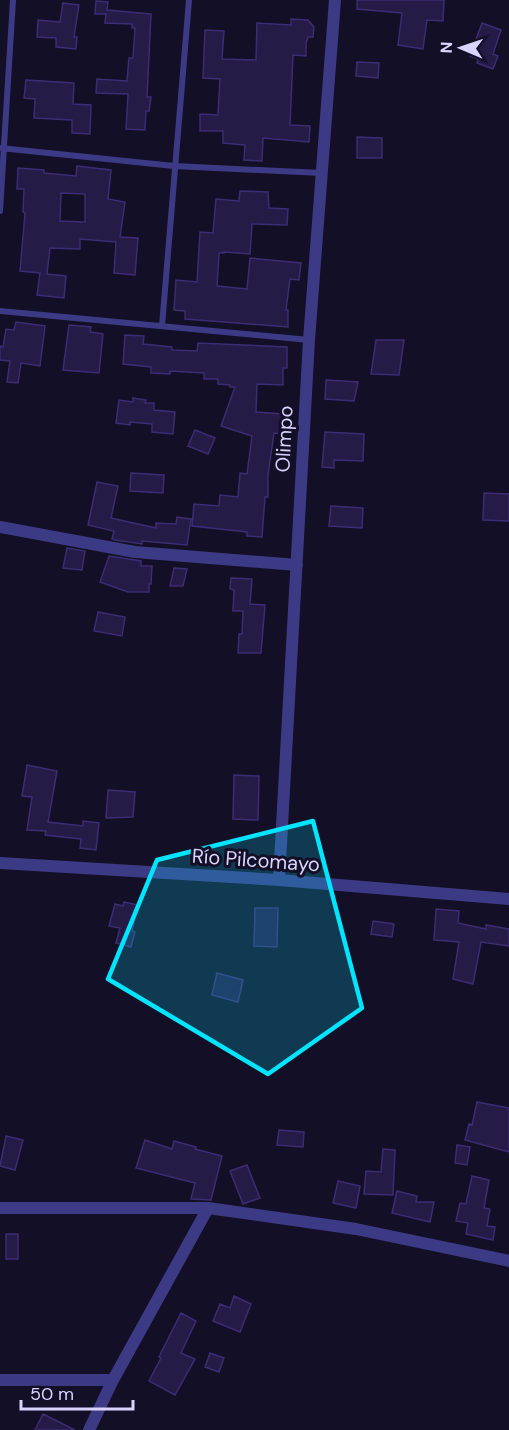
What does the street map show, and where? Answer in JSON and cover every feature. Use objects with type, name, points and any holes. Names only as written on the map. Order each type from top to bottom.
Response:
[{"type":"street","name":"Olimpo","points":[[279,880],[309,340],[335,0]]},
{"type":"street","points":[[0,527],[135,552],[297,565]]},
{"type":"street","name":"Río Pilcomayo","points":[[0,862],[279,880],[509,899]]},
{"type":"street","points":[[0,1208],[208,1208],[356,1229],[509,1261]]},
{"type":"street","points":[[89,1430],[113,1380],[208,1208]]},
{"type":"street","points":[[0,1380],[113,1380]]},
{"type":"lane","points":[[0,211],[2,148],[13,0]]},
{"type":"lane","points":[[162,326],[189,0]]},
{"type":"lane","points":[[2,148],[174,166],[322,173]]},
{"type":"lane","points":[[0,311],[309,340]]},
{"type":"highlighted area","points":[[313,821],[362,1008],[268,1074],[108,979],[157,860]]},
{"type":"building","points":[[357,0],[444,0],[443,21],[427,20],[423,49],[398,45],[402,13],[357,9]]},
{"type":"building","points":[[96,1],[108,2],[107,10],[151,14],[147,97],[151,97],[149,111],[146,111],[145,130],[126,129],[128,94],[96,93],[97,79],[127,81],[129,58],[133,58],[135,28],[132,28],[132,24],[105,23],[106,14],[95,14]]},
{"type":"building","points":[[63,3],[79,5],[74,37],[77,37],[76,49],[56,47],[56,38],[37,37],[38,20],[60,22]]},
{"type":"building","points":[[291,19],[308,20],[314,27],[313,37],[308,37],[306,43],[306,56],[293,55],[290,125],[310,126],[309,142],[263,138],[262,161],[244,160],[245,145],[223,143],[223,131],[200,131],[200,114],[218,115],[220,79],[203,78],[205,30],[224,31],[222,59],[256,60],[257,23],[291,25]]},
{"type":"building","points":[[482,23],[501,30],[493,54],[498,56],[493,69],[477,63],[478,59],[470,56]]},
{"type":"building","points":[[357,62],[379,63],[378,78],[356,76]]},
{"type":"building","points":[[26,80],[74,83],[73,104],[91,105],[90,134],[72,133],[72,120],[34,118],[35,99],[24,98]]},
{"type":"building","points":[[357,137],[382,138],[382,158],[357,158]]},
{"type":"building","points":[[77,166],[111,170],[108,199],[125,202],[120,237],[138,238],[135,275],[114,273],[116,242],[80,239],[80,249],[50,248],[47,274],[66,276],[64,298],[37,295],[40,273],[20,271],[25,213],[23,212],[24,189],[17,189],[18,168],[76,176]],"holes":[[[61,193],[85,194],[85,222],[60,221]]]},
{"type":"building","points":[[240,191],[268,192],[269,208],[288,209],[287,225],[252,224],[250,254],[219,253],[217,286],[247,289],[250,258],[301,263],[299,280],[290,279],[286,310],[288,310],[288,327],[185,319],[185,311],[174,310],[176,280],[197,282],[200,232],[213,233],[216,199],[239,201]]},
{"type":"building","points":[[16,322],[45,326],[40,366],[21,363],[18,383],[7,382],[10,361],[0,360],[0,346],[3,347],[6,329],[14,330]]},
{"type":"building","points":[[69,325],[91,327],[90,332],[103,334],[99,373],[63,370]]},
{"type":"building","points":[[125,335],[144,336],[143,344],[172,347],[172,350],[197,351],[198,343],[287,347],[287,368],[283,368],[283,385],[257,384],[256,412],[282,414],[281,434],[274,433],[262,537],[247,536],[247,532],[192,526],[194,504],[219,506],[220,495],[238,497],[240,473],[247,474],[252,436],[221,426],[235,387],[218,384],[218,379],[204,379],[204,373],[170,371],[170,374],[151,373],[151,367],[123,364]]},
{"type":"building","points":[[376,340],[404,340],[399,375],[371,374]]},
{"type":"building","points":[[326,380],[358,382],[354,401],[325,399]]},
{"type":"building","points":[[133,398],[146,400],[145,403],[154,403],[154,410],[175,412],[173,434],[152,432],[152,424],[116,423],[119,400],[133,402]]},
{"type":"building","points":[[195,430],[215,438],[208,454],[188,446]]},
{"type":"building","points":[[325,432],[364,434],[363,461],[334,460],[334,468],[322,467]]},
{"type":"building","points":[[131,473],[164,475],[163,493],[130,491]]},
{"type":"building","points":[[97,482],[118,486],[111,518],[156,528],[156,523],[176,524],[177,517],[191,519],[187,545],[142,541],[142,544],[115,540],[112,539],[114,531],[88,525]]},
{"type":"building","points":[[484,493],[509,494],[509,521],[483,520]]},
{"type":"building","points":[[331,506],[363,508],[362,528],[329,526]]},
{"type":"building","points":[[67,548],[85,551],[82,570],[63,568]]},
{"type":"building","points":[[109,556],[141,561],[141,566],[152,566],[149,592],[128,592],[100,582]]},
{"type":"building","points":[[174,568],[187,569],[183,586],[170,586]]},
{"type":"building","points":[[231,578],[252,579],[250,604],[265,605],[261,653],[238,653],[243,611],[233,611],[234,590],[230,589]]},
{"type":"building","points":[[98,612],[125,617],[122,636],[94,631]]},
{"type":"building","points":[[27,765],[57,771],[48,822],[83,826],[83,821],[99,823],[96,850],[80,848],[81,839],[45,835],[46,831],[27,830],[32,797],[22,796]]},
{"type":"building","points":[[234,775],[259,776],[258,820],[233,819]]},
{"type":"building","points":[[108,790],[135,792],[133,817],[106,818]]},
{"type":"building","points":[[124,902],[138,905],[131,947],[116,943],[120,928],[109,926],[115,904],[123,906]]},
{"type":"building","points":[[255,908],[278,908],[277,947],[254,946]]},
{"type":"building","points":[[436,909],[459,911],[458,923],[486,929],[486,925],[509,929],[509,946],[481,942],[473,984],[453,979],[459,942],[434,940]]},
{"type":"building","points":[[373,921],[394,924],[392,937],[371,934]]},
{"type":"building","points":[[217,973],[243,980],[238,1002],[212,995]]},
{"type":"building","points":[[477,1102],[509,1108],[509,1152],[465,1140],[469,1124],[472,1125]]},
{"type":"building","points":[[279,1130],[304,1132],[303,1147],[277,1145]]},
{"type":"building","points":[[6,1136],[23,1140],[15,1170],[0,1166]]},
{"type":"building","points":[[145,1140],[172,1149],[174,1141],[222,1156],[211,1200],[191,1199],[195,1183],[136,1168]]},
{"type":"building","points":[[457,1145],[470,1147],[467,1165],[455,1163]]},
{"type":"building","points":[[383,1149],[395,1150],[393,1195],[364,1194],[366,1171],[381,1172]]},
{"type":"building","points":[[247,1165],[260,1198],[243,1204],[230,1171]]},
{"type":"building","points":[[472,1176],[489,1180],[484,1208],[490,1209],[487,1226],[495,1227],[493,1240],[466,1234],[468,1223],[456,1221],[460,1203],[466,1204]]},
{"type":"building","points":[[338,1181],[360,1186],[356,1208],[333,1203]]},
{"type":"building","points":[[397,1191],[417,1196],[416,1202],[434,1202],[430,1222],[392,1213]]},
{"type":"building","points":[[6,1234],[18,1234],[18,1259],[6,1259]]},
{"type":"building","points":[[234,1296],[251,1304],[240,1332],[213,1321],[220,1304],[230,1308]]},
{"type":"building","points":[[181,1313],[196,1321],[181,1353],[195,1359],[175,1395],[149,1381]]},
{"type":"building","points":[[210,1353],[224,1358],[219,1372],[205,1367]]},
{"type":"building","points":[[43,1414],[75,1430],[35,1430]]}]
